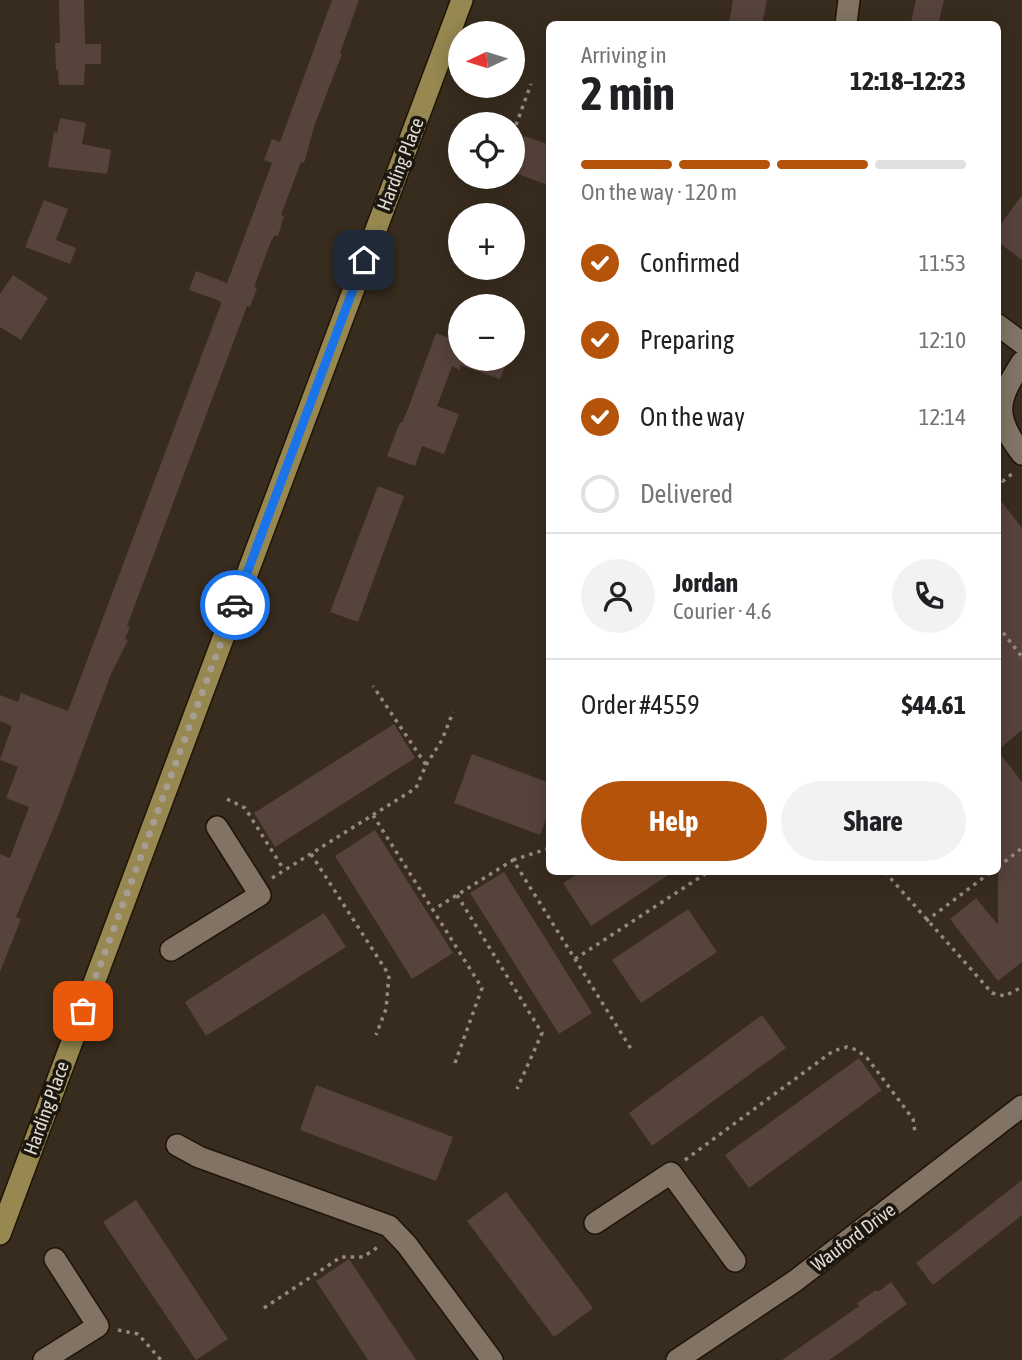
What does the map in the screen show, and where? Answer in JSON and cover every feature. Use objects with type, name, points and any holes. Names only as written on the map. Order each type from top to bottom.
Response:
[{"type":"main road","name":"Harding Place","points":[[0,1234],[461,0]]},
{"type":"street","points":[[846,21],[849,0]]},
{"type":"street","points":[[1001,327],[1022,343]]},
{"type":"street","points":[[1001,414],[1004,395],[1022,362]]},
{"type":"street","points":[[1001,422],[1020,462]]},
{"type":"street","points":[[171,950],[260,895],[217,827]]},
{"type":"street","name":"Wauford Drive","points":[[677,1360],[795,1281],[1022,1106]]},
{"type":"street","points":[[177,1145],[199,1157],[382,1223],[397,1234],[492,1360]]},
{"type":"street","points":[[595,1223],[671,1173],[735,1261]]},
{"type":"street","points":[[44,1360],[98,1326],[55,1259]]},
{"type":"path","points":[[521,112],[531,84]]},
{"type":"path","points":[[1001,478],[1003,481],[1020,462]]},
{"type":"path","points":[[1001,630],[1022,657]]},
{"type":"path","points":[[373,687],[426,765]]},
{"type":"path","points":[[256,888],[416,788],[426,765],[442,740],[453,712]]},
{"type":"path","points":[[227,799],[244,808],[284,870]]},
{"type":"path","points":[[373,815],[482,988],[455,1063]]},
{"type":"path","points":[[1001,865],[1022,848]]},
{"type":"path","points":[[433,910],[513,860],[546,849]]},
{"type":"path","points":[[311,854],[389,975],[386,1009],[376,1035]]},
{"type":"path","points":[[513,860],[634,1052]]},
{"type":"path","points":[[575,959],[703,875]]},
{"type":"path","points":[[888,875],[992,993],[1005,996],[1022,986]]},
{"type":"path","points":[[926,921],[986,875]]},
{"type":"path","points":[[457,895],[542,1033],[517,1089]]},
{"type":"path","points":[[671,1173],[697,1150],[841,1047],[857,1050],[868,1059],[913,1119],[915,1132]]},
{"type":"path","points":[[264,1308],[341,1257],[363,1257],[397,1234]]},
{"type":"path","points":[[98,1326],[138,1335],[161,1360]]},
{"type":"building","points":[[59,0],[84,0],[85,44],[101,44],[101,64],[85,64],[84,85],[59,85],[55,43],[60,43]]},
{"type":"building","points":[[332,0],[359,0],[304,163],[301,162],[281,215],[284,216],[278,236],[275,235],[271,241],[254,287],[257,288],[250,307],[247,306],[127,626],[130,627],[125,639],[128,640],[111,674],[57,819],[16,917],[21,919],[0,972],[0,854],[10,858],[29,807],[6,798],[18,767],[0,760],[12,726],[0,721],[0,695],[18,702],[21,693],[68,711],[221,304],[220,301],[189,290],[196,271],[227,283],[272,163],[264,160],[272,139],[280,142]]},
{"type":"building","points":[[733,0],[767,0],[763,21],[730,21]]},
{"type":"building","points":[[916,0],[944,0],[939,21],[911,21]]},
{"type":"building","points":[[60,118],[86,123],[82,144],[111,150],[107,174],[48,167],[54,132],[57,133]]},
{"type":"building","points":[[525,136],[546,144],[546,184],[525,177]]},
{"type":"building","points":[[1022,195],[1022,260],[1001,244],[1001,224]]},
{"type":"building","points":[[44,200],[68,209],[56,240],[76,248],[70,264],[25,247]]},
{"type":"building","points":[[13,275],[48,298],[21,340],[0,327],[0,294]]},
{"type":"building","points":[[436,333],[448,338],[448,371],[450,371],[437,406],[459,414],[444,454],[422,446],[415,466],[387,456]]},
{"type":"building","points":[[477,371],[503,371],[500,379]]},
{"type":"building","points":[[378,486],[404,496],[358,622],[330,612]]},
{"type":"building","points":[[1001,501],[1022,528],[1022,730],[1001,748]]},
{"type":"building","points":[[394,724],[415,758],[275,847],[254,813]]},
{"type":"building","points":[[472,754],[546,782],[546,819],[540,835],[454,803]]},
{"type":"building","points":[[1001,755],[1022,782],[1022,962],[998,981],[950,919],[976,898],[998,925],[998,875],[1001,875]]},
{"type":"building","points":[[375,830],[453,953],[412,979],[335,856]]},
{"type":"building","points":[[504,872],[592,1013],[559,1034],[470,893]]},
{"type":"building","points":[[575,875],[668,875],[591,926],[563,883]]},
{"type":"building","points":[[688,909],[717,952],[641,1003],[612,960]]},
{"type":"building","points":[[324,913],[346,947],[206,1036],[185,1002]]},
{"type":"building","points":[[762,1015],[786,1048],[652,1146],[629,1113]]},
{"type":"building","points":[[859,1058],[882,1090],[749,1188],[725,1155]]},
{"type":"building","points":[[316,1085],[453,1137],[436,1181],[300,1130]]},
{"type":"building","points":[[1022,1180],[1022,1215],[933,1285],[916,1263]]},
{"type":"building","points":[[506,1192],[593,1308],[554,1337],[467,1221]]},
{"type":"building","points":[[136,1200],[228,1339],[196,1360],[103,1222]]},
{"type":"building","points":[[349,1259],[416,1360],[368,1360],[316,1281]]},
{"type":"building","points":[[891,1282],[907,1304],[848,1347],[829,1360],[782,1360],[859,1306],[857,1303]]},
{"type":"way so far","points":[[83,1011],[235,605]]},
{"type":"route","points":[[235,605],[364,260]]}]
